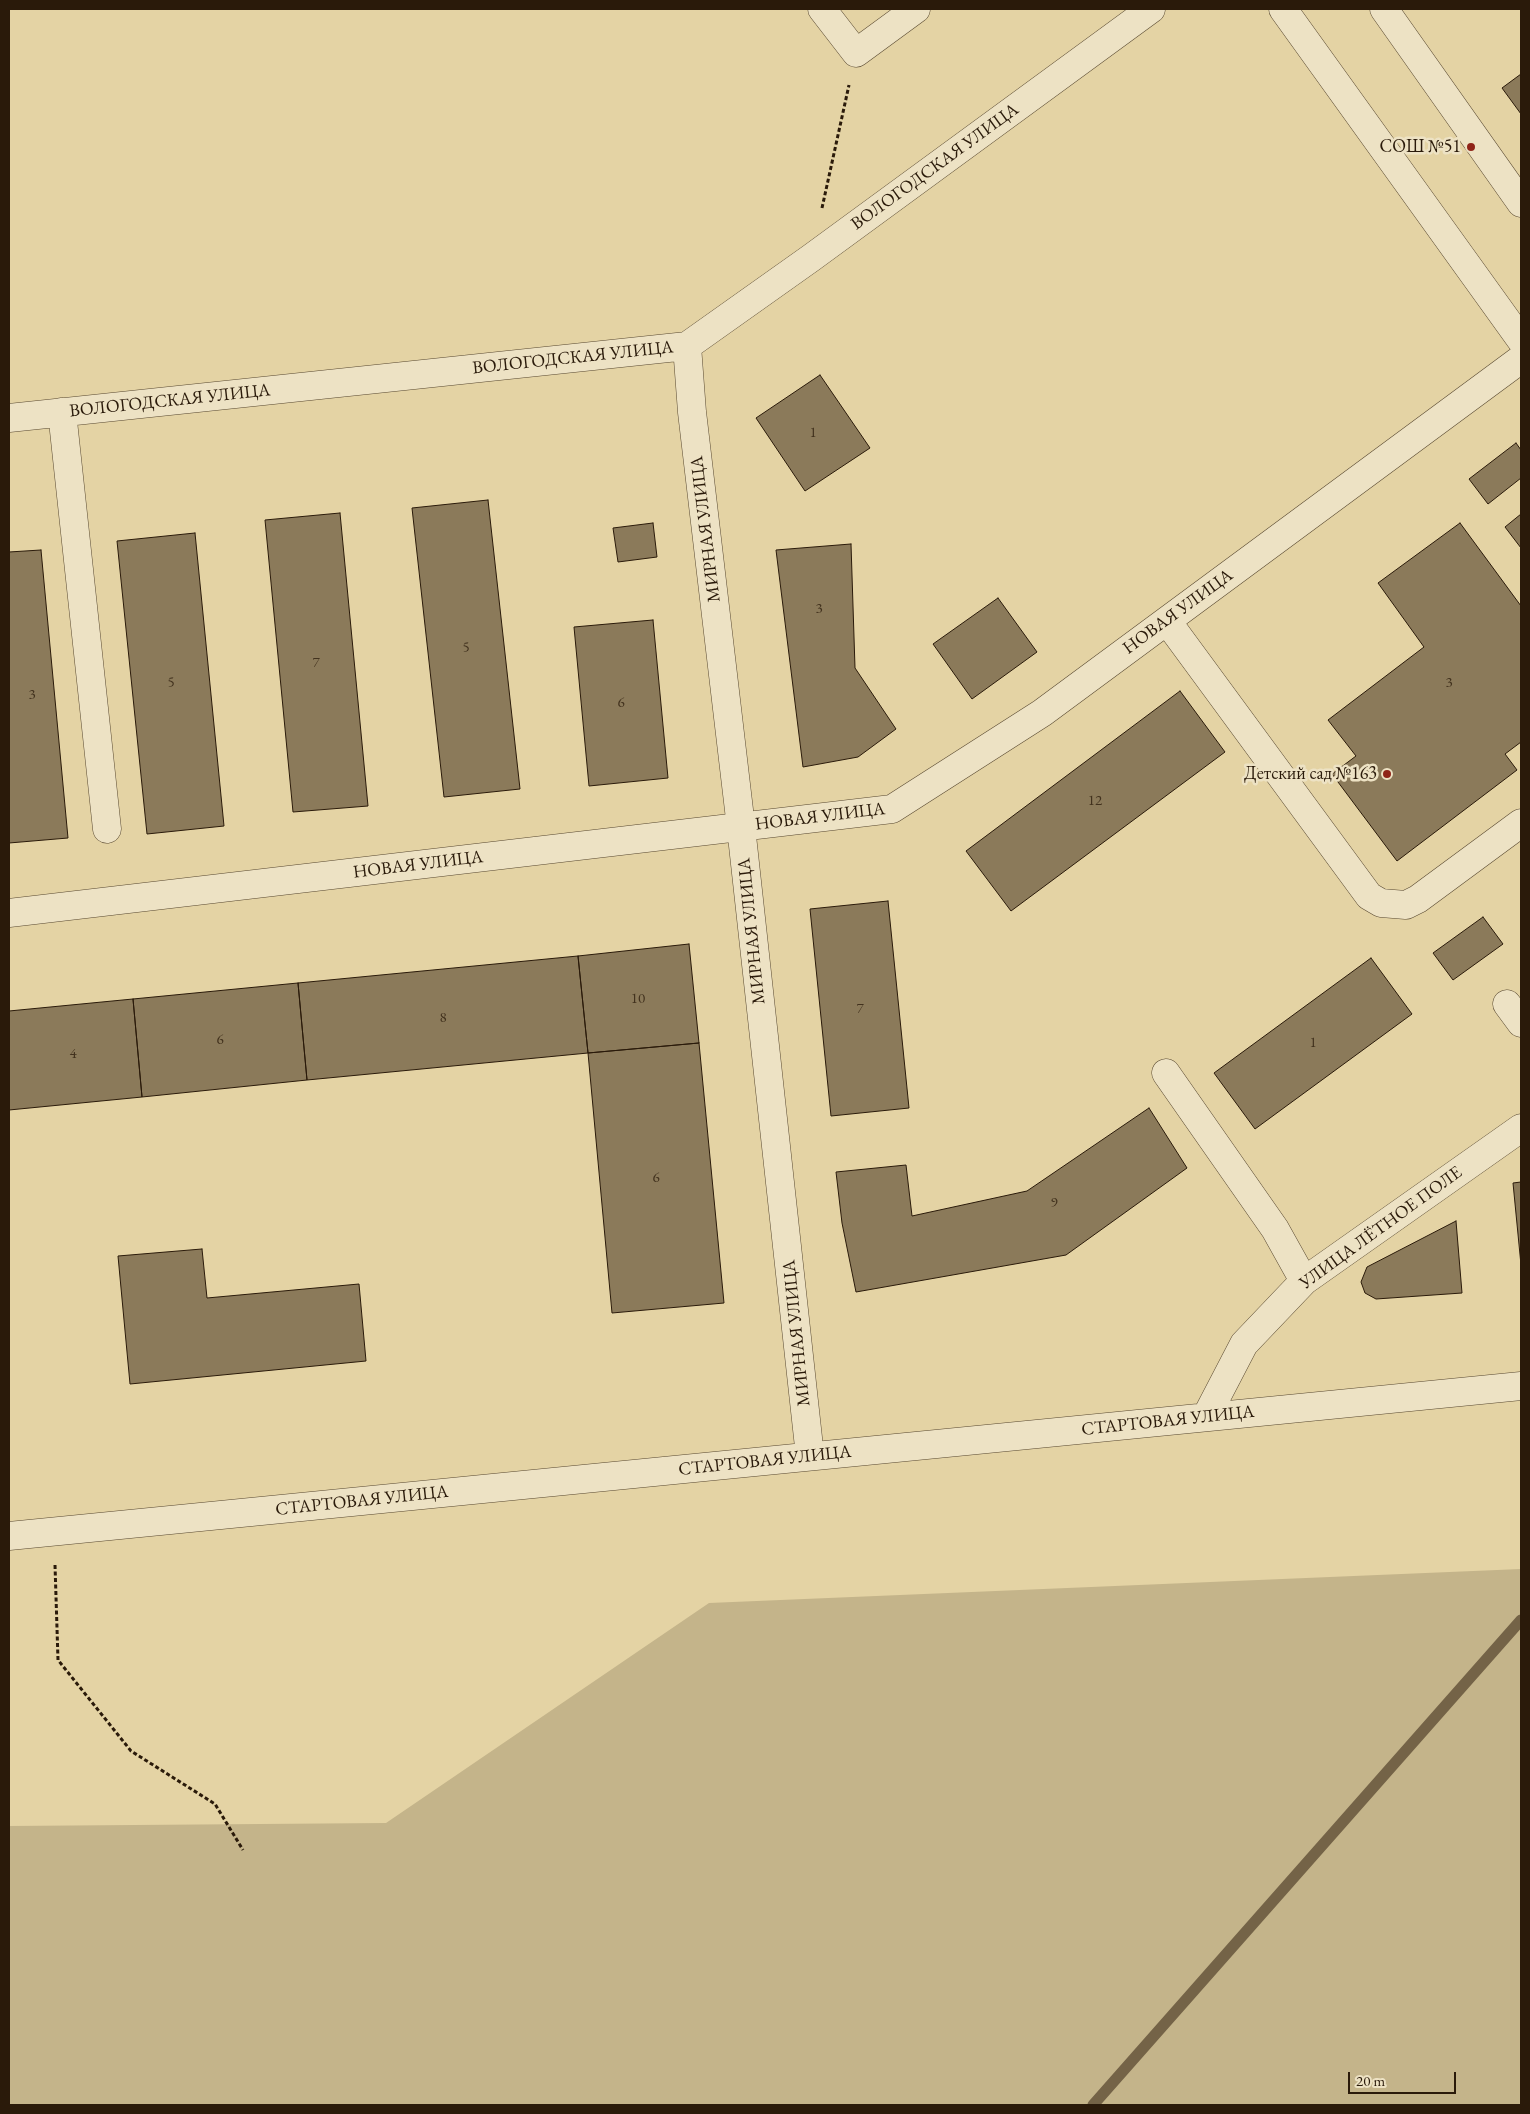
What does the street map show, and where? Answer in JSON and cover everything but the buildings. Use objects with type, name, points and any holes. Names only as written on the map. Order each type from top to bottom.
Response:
[{"type":"street","points":[[822,9],[856,53],[916,9]]},
{"type":"street","name":"ВОЛОГОДСКАЯ УЛИЦА","points":[[9,418],[687,346],[811,258],[1150,9]]},
{"type":"street","points":[[1283,9],[1521,340]]},
{"type":"street","points":[[1384,9],[1521,203]]},
{"type":"street","name":"МИРНАЯ УЛИЦА","points":[[687,346],[692,412],[741,827],[810,1456]]},
{"type":"street","name":"НОВАЯ УЛИЦА","points":[[9,913],[892,809],[1042,713],[1521,359]]},
{"type":"street","points":[[62,412],[106,829]]},
{"type":"street","points":[[1167,621],[1369,896],[1381,903],[1406,905],[1418,899],[1521,823]]},
{"type":"street","points":[[1166,1073],[1275,1229],[1304,1281]]},
{"type":"street","name":"УЛИЦА ЛЁТНОЕ ПОЛЕ","points":[[1206,1417],[1244,1344],[1304,1281],[1521,1128]]},
{"type":"street","name":"СТАРТОВАЯ УЛИЦА","points":[[9,1536],[1521,1386]]},
{"type":"path","points":[[811,258],[856,53]]},
{"type":"path","points":[[54,1532],[58,1660],[131,1751],[216,1804],[243,1850]]},
{"type":"shaded area","points":[[1521,1569],[1521,2105],[9,2105],[9,1826],[386,1823],[709,1603]]},
{"type":"waterway","points":[[1093,2105],[1521,1620]]},
{"type":"place","name":"СОШ №51","points":[[1471,147]]},
{"type":"place","name":"Детский сад №163","points":[[1387,774]]}]
